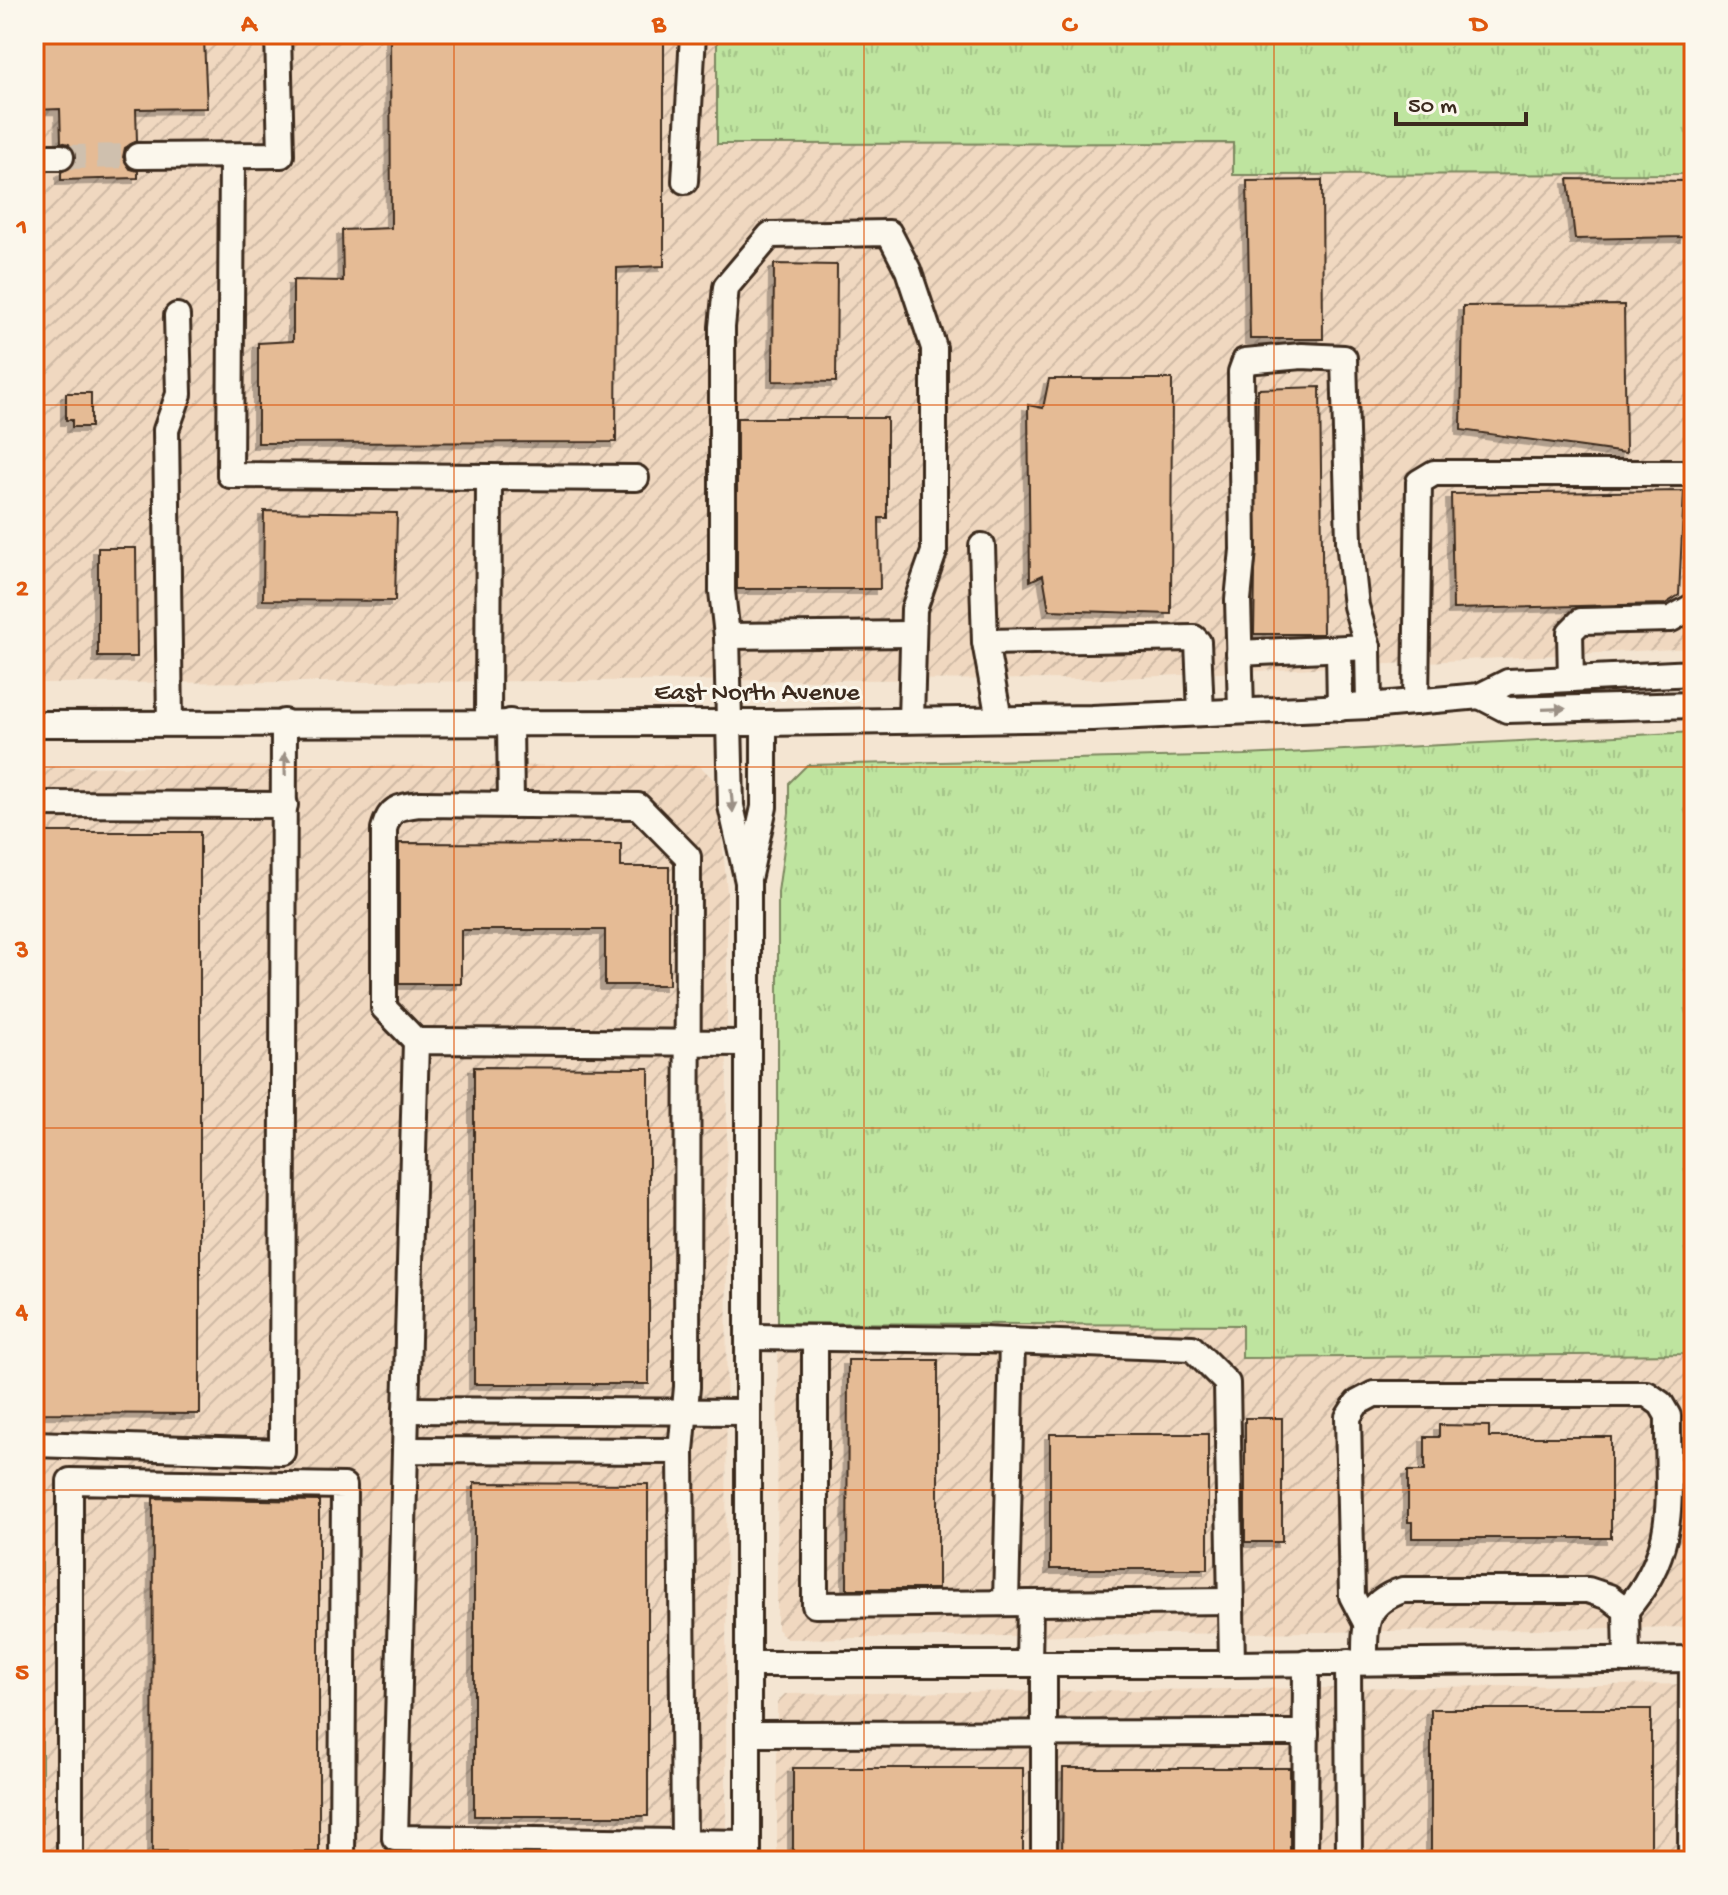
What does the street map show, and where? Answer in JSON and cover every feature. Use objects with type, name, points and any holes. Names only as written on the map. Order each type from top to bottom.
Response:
[{"type":"street","points":[[138,156],[281,155],[278,34]]},
{"type":"street","points":[[685,181],[693,34]]},
{"type":"street","points":[[232,156],[230,475],[636,478]]},
{"type":"street","points":[[34,157],[61,157]]},
{"type":"street","points":[[748,882],[731,806],[722,544],[722,327],[726,287],[770,235],[889,233],[908,270],[934,348],[934,552],[914,609],[911,720]]},
{"type":"street","points":[[170,723],[166,430],[179,394],[177,316]]},
{"type":"street","points":[[1241,711],[1238,600],[1243,550],[1241,372],[1245,361],[1302,356],[1344,358],[1349,541],[1356,606],[1368,647],[1369,706]]},
{"type":"street","points":[[1416,702],[1419,482],[1434,473],[1694,473]]},
{"type":"street","points":[[489,478],[499,722],[511,805]]},
{"type":"street","points":[[982,546],[985,642],[999,719]]},
{"type":"street","points":[[1571,679],[1570,632],[1581,621],[1671,619],[1694,606]]},
{"type":"street","points":[[727,636],[912,634]]},
{"type":"street","points":[[985,642],[1194,638],[1198,642],[1201,665],[1201,713]]},
{"type":"street","points":[[1239,653],[1368,647]]},
{"type":"street","points":[[1339,649],[1340,708]]},
{"type":"street","name":"East North Avenue","points":[[34,724],[764,723],[1201,713],[1369,706],[1480,696],[1508,682],[1694,673]]},
{"type":"street","name":"East North Avenue","points":[[1480,696],[1507,710],[1694,705]]},
{"type":"street","points":[[34,1444],[282,1452],[284,722]]},
{"type":"street","points":[[416,1041],[395,1850],[748,1852],[748,882],[764,807],[764,723]]},
{"type":"street","points":[[34,804],[285,805]]},
{"type":"street","points":[[684,1852],[681,1451],[687,1387],[688,1043],[688,857],[638,806],[419,804],[395,808],[387,819],[384,841],[384,1008],[416,1041],[688,1043],[748,1043]]},
{"type":"street","points":[[748,1337],[1012,1341],[1192,1348],[1227,1383],[1232,1664]]},
{"type":"street","points":[[815,1339],[815,1605],[1231,1601]]},
{"type":"street","points":[[1012,1341],[1018,1603],[1037,1664],[1044,1732],[1044,1861]]},
{"type":"street","points":[[1365,1621],[1352,1596],[1348,1417],[1357,1403],[1374,1394],[1647,1394],[1661,1404],[1668,1416],[1667,1537],[1647,1586],[1626,1610],[1627,1660]]},
{"type":"street","points":[[406,1410],[748,1412]]},
{"type":"street","points":[[405,1450],[681,1451]]},
{"type":"street","points":[[70,1861],[70,1481],[344,1486],[342,1861]]},
{"type":"street","points":[[1349,1861],[1356,1662],[1365,1621],[1384,1597],[1403,1590],[1588,1590],[1609,1597],[1626,1610]]},
{"type":"street","points":[[748,1664],[1232,1664],[1693,1659],[1691,1861]]},
{"type":"street","points":[[1305,1861],[1306,1662]]},
{"type":"street","points":[[748,1734],[1306,1733]]},
{"type":"shaded area","points":[[34,34],[717,34],[717,144],[1233,143],[1234,175],[1694,174],[1694,648],[1102,679],[34,683]]},
{"type":"shaded area","points":[[699,765],[717,783],[727,892],[726,1861],[42,1861],[42,1474],[34,1474],[34,767]]},
{"type":"shaded area","points":[[778,1323],[1242,1325],[1243,1358],[1694,1354],[1694,1627],[787,1639],[777,1629]]},
{"type":"shaded area","points":[[1694,1684],[1694,1861],[777,1861],[777,1702],[785,1694]]},
{"type":"green space","points":[[717,34],[1694,34],[1694,174],[1233,175],[1233,143],[717,144]]},
{"type":"green space","points":[[1694,732],[1694,1354],[1242,1358],[1242,1325],[778,1323],[778,892],[789,813],[789,783],[807,765],[1245,755]]},
{"type":"green space","points":[[34,1474],[42,1474],[42,1861],[34,1861]]},
{"type":"building","points":[[390,34],[664,34],[664,266],[617,268],[616,442],[258,443],[258,343],[293,341],[293,280],[343,281],[342,230],[391,228]]},
{"type":"building","points":[[204,39],[207,108],[136,109],[137,141],[125,148],[123,157],[130,169],[138,171],[138,178],[61,180],[61,172],[74,165],[76,156],[69,144],[61,142],[60,109],[34,110],[34,40]]},
{"type":"building","points":[[1568,179],[1684,181],[1685,237],[1575,239]]},
{"type":"building","points":[[1322,180],[1323,339],[1250,339],[1247,181]]},
{"type":"building","points":[[774,264],[837,265],[836,382],[773,381]]},
{"type":"building","points":[[1624,305],[1626,453],[1461,430],[1463,306]]},
{"type":"building","points":[[1049,379],[1172,379],[1171,614],[1049,610],[1043,575],[1030,581],[1028,405],[1043,408]]},
{"type":"building","points":[[1320,387],[1323,634],[1254,634],[1258,389]]},
{"type":"building","points":[[66,393],[91,393],[91,427],[72,427],[72,420],[66,420]]},
{"type":"building","points":[[737,418],[887,418],[887,518],[879,518],[880,589],[737,589]]},
{"type":"building","points":[[1684,491],[1679,595],[1665,604],[1453,609],[1451,494]]},
{"type":"building","points":[[264,511],[397,513],[395,601],[263,600]]},
{"type":"building","points":[[98,548],[136,548],[137,657],[98,657]]},
{"type":"building","points":[[34,832],[200,832],[200,1414],[34,1413]]},
{"type":"building","points":[[399,843],[621,844],[621,867],[669,867],[669,985],[605,985],[605,930],[461,930],[461,984],[399,984]]},
{"type":"building","points":[[474,1067],[649,1068],[649,1384],[474,1384]]},
{"type":"building","points":[[848,1360],[938,1360],[938,1589],[847,1589]]},
{"type":"building","points":[[1245,1418],[1282,1418],[1282,1542],[1245,1542]]},
{"type":"building","points":[[1439,1425],[1489,1426],[1489,1437],[1611,1437],[1611,1538],[1412,1538],[1412,1522],[1408,1522],[1408,1471],[1425,1471],[1425,1437],[1439,1437]]},
{"type":"building","points":[[1050,1434],[1208,1434],[1208,1569],[1050,1569]]},
{"type":"building","points":[[474,1483],[648,1484],[648,1816],[474,1816]]},
{"type":"building","points":[[153,1498],[319,1501],[319,1852],[152,1852]]},
{"type":"building","points":[[1431,1709],[1651,1709],[1651,1861],[1431,1861]]},
{"type":"building","points":[[793,1768],[1023,1768],[1023,1860],[793,1859]]},
{"type":"building","points":[[1063,1768],[1290,1768],[1290,1860],[1062,1860]]},
{"type":"tunnel","points":[[61,157],[138,156]]}]
